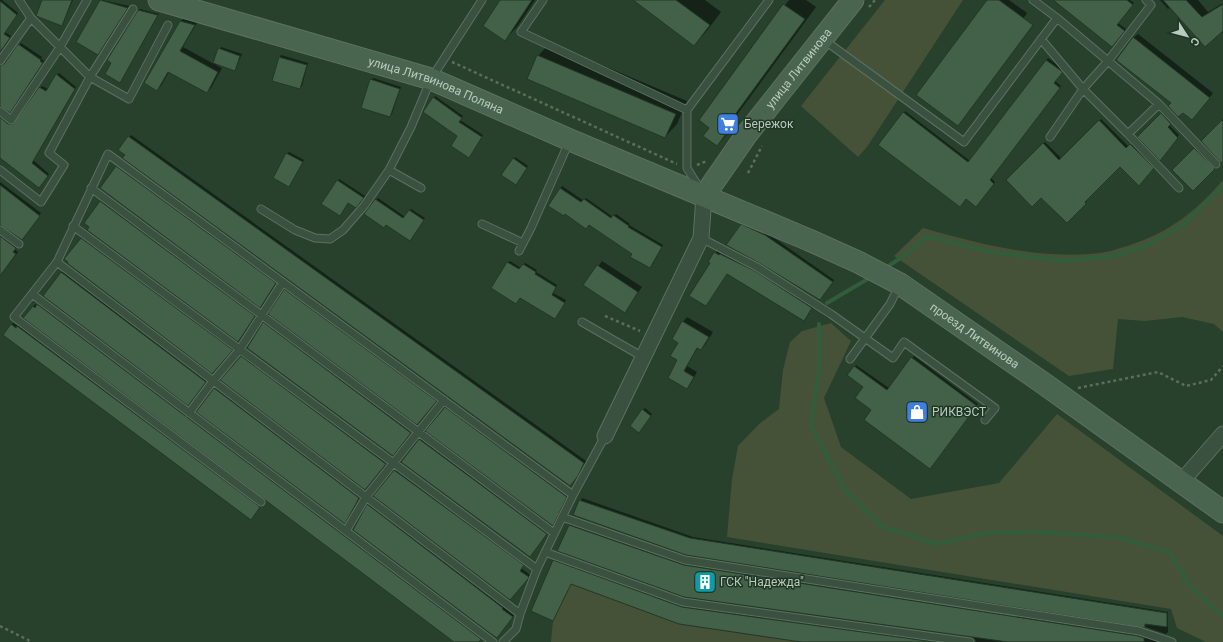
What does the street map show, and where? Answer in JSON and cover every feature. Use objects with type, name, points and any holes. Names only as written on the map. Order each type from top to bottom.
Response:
[{"type":"main road","name":"улица Литвинова Поляна","points":[[159,0],[431,79],[570,140],[704,196]]},
{"type":"main road","name":"улица Литвинова","points":[[704,196],[747,134],[853,0]]},
{"type":"main road","name":"проезд Литвинова","points":[[704,196],[816,243],[858,262],[900,284],[1056,392],[1223,512]]},
{"type":"street","points":[[605,436],[701,238],[704,196]]},
{"type":"street","points":[[1181,482],[1223,434]]},
{"type":"lane","points":[[19,0],[31,18],[90,77],[130,99],[168,25]]},
{"type":"lane","points":[[0,111],[11,120],[60,47],[88,0]]},
{"type":"lane","points":[[261,209],[302,233],[315,238],[330,239],[343,230],[360,210],[389,170],[411,127],[431,79],[482,0]]},
{"type":"lane","points":[[543,0],[521,32],[687,110]]},
{"type":"lane","points":[[704,196],[687,168],[687,110],[769,0]]},
{"type":"lane","points":[[1033,0],[1042,2],[1057,18],[1159,104],[1216,164]]},
{"type":"lane","points":[[1050,136],[1083,89],[1108,61],[1151,5],[1146,0]]},
{"type":"lane","points":[[0,170],[41,202],[64,165],[49,153],[90,77],[133,9]]},
{"type":"lane","points":[[0,61],[31,18]]},
{"type":"lane","points":[[822,39],[964,142],[1057,18]]},
{"type":"lane","points":[[1041,39],[1083,89],[1179,188]]},
{"type":"lane","points":[[1128,134],[1159,104]]},
{"type":"lane","points":[[519,251],[570,140]]},
{"type":"lane","points":[[261,502],[14,317],[57,262],[108,154],[573,494]]},
{"type":"lane","points":[[389,170],[420,188]]},
{"type":"lane","points":[[91,188],[554,533]]},
{"type":"lane","points":[[482,224],[523,243]]},
{"type":"lane","points":[[73,226],[537,569]]},
{"type":"lane","points":[[0,230],[19,244]]},
{"type":"lane","points":[[701,238],[757,267],[831,314],[893,358],[904,342],[995,408],[985,420]]},
{"type":"lane","points":[[57,262],[520,614]]},
{"type":"lane","points":[[190,413],[213,381],[240,350],[283,282]]},
{"type":"lane","points":[[850,359],[890,304],[900,284]]},
{"type":"lane","points":[[32,294],[493,642]]},
{"type":"lane","points":[[582,322],[644,358]]},
{"type":"lane","points":[[346,531],[366,497],[444,400]]},
{"type":"lane","points":[[503,642],[516,629],[537,569],[573,494],[605,436]]},
{"type":"lane","points":[[562,517],[686,560],[1139,631],[1172,642]]},
{"type":"lane","points":[[545,552],[683,602],[970,642]]},
{"type":"path","points":[[605,316],[640,331],[655,332]]},
{"type":"path","points":[[1056,392],[1158,372],[1186,386],[1211,380],[1223,366]]},
{"type":"path","points":[[0,626],[32,642]]},
{"type":"green space","points":[[885,0],[963,0],[867,147],[858,157],[801,106]]},
{"type":"green space","points":[[1223,180],[1223,332],[1214,324],[1182,317],[1145,321],[1118,319],[1113,369],[1069,376],[894,256],[923,228],[988,245],[1033,252],[1078,255],[1108,252],[1151,237],[1177,222],[1201,203]]},
{"type":"green space","points":[[831,323],[851,341],[824,398],[841,447],[911,499],[999,483],[1057,414],[1223,536],[1223,642],[1206,642],[1177,628],[1171,609],[727,537],[732,479],[738,446],[759,424],[779,409],[783,370],[790,342],[802,331]]},
{"type":"green space","points":[[571,583],[801,642],[551,642],[553,621]]},
{"type":"building","points":[[42,0],[72,0],[62,26],[36,16]]},
{"type":"building","points":[[100,0],[128,8],[98,55],[76,42]]},
{"type":"building","points":[[500,0],[532,0],[505,41],[483,26]]},
{"type":"building","points":[[633,0],[676,0],[710,25],[694,46]]},
{"type":"building","points":[[987,0],[999,0],[1033,25],[958,126],[916,95]]},
{"type":"building","points":[[1053,0],[1127,0],[1133,5],[1117,25],[1125,31],[1112,47]]},
{"type":"building","points":[[1163,0],[1186,0],[1202,17],[1223,4],[1223,31],[1205,47]]},
{"type":"building","points":[[0,1],[17,15],[4,34],[10,38],[0,52]]},
{"type":"building","points":[[783,4],[805,19],[723,131],[726,134],[717,146],[703,136],[709,128],[699,120]]},
{"type":"building","points":[[138,10],[158,15],[120,83],[105,74],[111,63],[107,60]]},
{"type":"building","points":[[180,21],[195,25],[180,51],[218,72],[207,93],[168,72],[157,91],[144,83]]},
{"type":"building","points":[[1133,37],[1210,98],[1192,120],[1183,113],[1178,117],[1168,106],[1171,103],[1116,60]]},
{"type":"building","points":[[18,44],[43,63],[10,113],[0,106],[0,66],[4,64]]},
{"type":"building","points":[[218,48],[240,56],[235,71],[213,63]]},
{"type":"building","points":[[537,55],[676,114],[665,138],[527,79]]},
{"type":"building","points":[[279,57],[307,65],[300,89],[272,81]]},
{"type":"building","points":[[1046,60],[1063,72],[1054,83],[1060,88],[990,180],[994,184],[976,207],[966,199],[960,207],[878,145],[903,112],[968,162]]},
{"type":"building","points":[[56,74],[75,89],[32,163],[48,176],[39,188],[0,158],[0,117],[8,124],[13,124],[39,87],[46,91]]},
{"type":"building","points":[[370,79],[400,89],[390,117],[361,108]]},
{"type":"building","points":[[433,97],[462,118],[459,122],[482,137],[469,158],[451,146],[457,136],[423,112]]},
{"type":"building","points":[[1161,113],[1171,124],[1168,127],[1178,138],[1160,161],[1137,137]]},
{"type":"building","points":[[1223,119],[1223,161],[1221,163],[1201,141]]},
{"type":"building","points":[[1099,120],[1126,148],[1130,144],[1154,168],[1139,186],[1120,167],[1085,202],[1086,204],[1067,223],[1041,198],[1032,207],[1006,180],[1043,143],[1059,160]]},
{"type":"building","points":[[128,136],[584,463],[578,476],[570,486],[122,158],[125,155],[118,150]]},
{"type":"building","points":[[1194,148],[1215,169],[1193,191],[1172,170]]},
{"type":"building","points":[[286,153],[303,162],[289,187],[273,178]]},
{"type":"building","points":[[513,158],[527,168],[516,185],[501,175]]},
{"type":"building","points":[[116,166],[276,283],[260,308],[100,188]]},
{"type":"building","points":[[337,180],[364,198],[356,208],[348,203],[340,216],[321,204]]},
{"type":"building","points":[[0,185],[40,216],[22,240],[0,225]]},
{"type":"building","points":[[560,188],[581,202],[584,199],[611,218],[613,215],[629,226],[628,227],[662,247],[650,268],[630,257],[632,254],[589,225],[586,229],[565,214],[564,216],[548,206]]},
{"type":"building","points":[[375,199],[403,218],[409,210],[424,220],[410,241],[386,225],[384,228],[364,214]]},
{"type":"building","points":[[100,201],[255,316],[238,342],[87,230],[89,227],[84,223]]},
{"type":"building","points":[[741,224],[765,235],[833,282],[820,300],[726,245]]},
{"type":"building","points":[[0,236],[16,248],[13,252],[16,254],[0,276]]},
{"type":"building","points":[[81,238],[233,350],[212,374],[67,263],[68,262],[64,259]]},
{"type":"building","points":[[714,252],[755,271],[812,308],[804,321],[727,274],[706,306],[689,296],[710,263],[708,262]]},
{"type":"building","points":[[507,262],[519,269],[523,264],[536,272],[535,274],[556,287],[552,295],[565,303],[555,319],[520,298],[516,304],[491,288]]},
{"type":"building","points":[[597,265],[638,292],[625,313],[583,285]]},
{"type":"building","points":[[61,272],[206,382],[188,406],[43,296]]},
{"type":"building","points":[[284,289],[437,401],[417,425],[268,314]]},
{"type":"building","points":[[37,304],[481,639],[479,642],[454,642],[23,318],[33,306],[35,308]]},
{"type":"building","points":[[682,321],[709,337],[701,350],[697,348],[684,371],[694,377],[687,389],[668,378],[677,360],[670,356],[678,343],[672,339]]},
{"type":"building","points":[[263,322],[411,433],[393,456],[247,348]]},
{"type":"building","points":[[11,324],[16,328],[17,326],[260,507],[251,520],[3,335]]},
{"type":"building","points":[[241,356],[386,464],[365,490],[220,380]]},
{"type":"building","points":[[911,357],[977,406],[930,469],[864,420],[871,410],[855,398],[863,387],[847,375],[854,366],[887,390]]},
{"type":"building","points":[[214,388],[359,498],[345,524],[196,412]]},
{"type":"building","points":[[445,407],[567,497],[553,526],[425,431]]},
{"type":"building","points":[[642,409],[651,416],[639,433],[630,426]]},
{"type":"building","points":[[419,439],[547,534],[530,557],[401,462]]},
{"type":"building","points":[[394,470],[524,565],[520,571],[529,577],[510,600],[373,496]]},
{"type":"building","points":[[579,500],[690,538],[1167,613],[1167,627],[1145,624],[1145,628],[686,555],[573,515]]},
{"type":"building","points":[[367,504],[513,617],[497,638],[353,530]]},
{"type":"building","name":"ГСК \"Надежда\"","points":[[569,525],[684,565],[1138,636],[1144,638],[1144,642],[1008,642],[684,597],[557,551]]},
{"type":"building","points":[[553,560],[682,607],[934,642],[801,642],[679,624],[571,584],[553,621],[531,611]]},
{"type":"waterway","points":[[884,269],[908,253],[926,237],[948,241],[989,252],[1065,261],[1114,256],[1145,246],[1183,225],[1223,186]]},
{"type":"waterway","points":[[827,303],[871,277]]},
{"type":"waterway","points":[[819,324],[819,371],[811,425],[844,489],[883,527],[938,544],[985,533],[1043,532],[1116,537],[1169,552],[1189,585],[1223,617]]},
{"type":"place","name":"Бережок","points":[[728,124]]},
{"type":"place","name":"РИКВЭСТ","points":[[917,412]]},
{"type":"place","name":"ГСК \"Надежда\"","points":[[705,582]]}]
